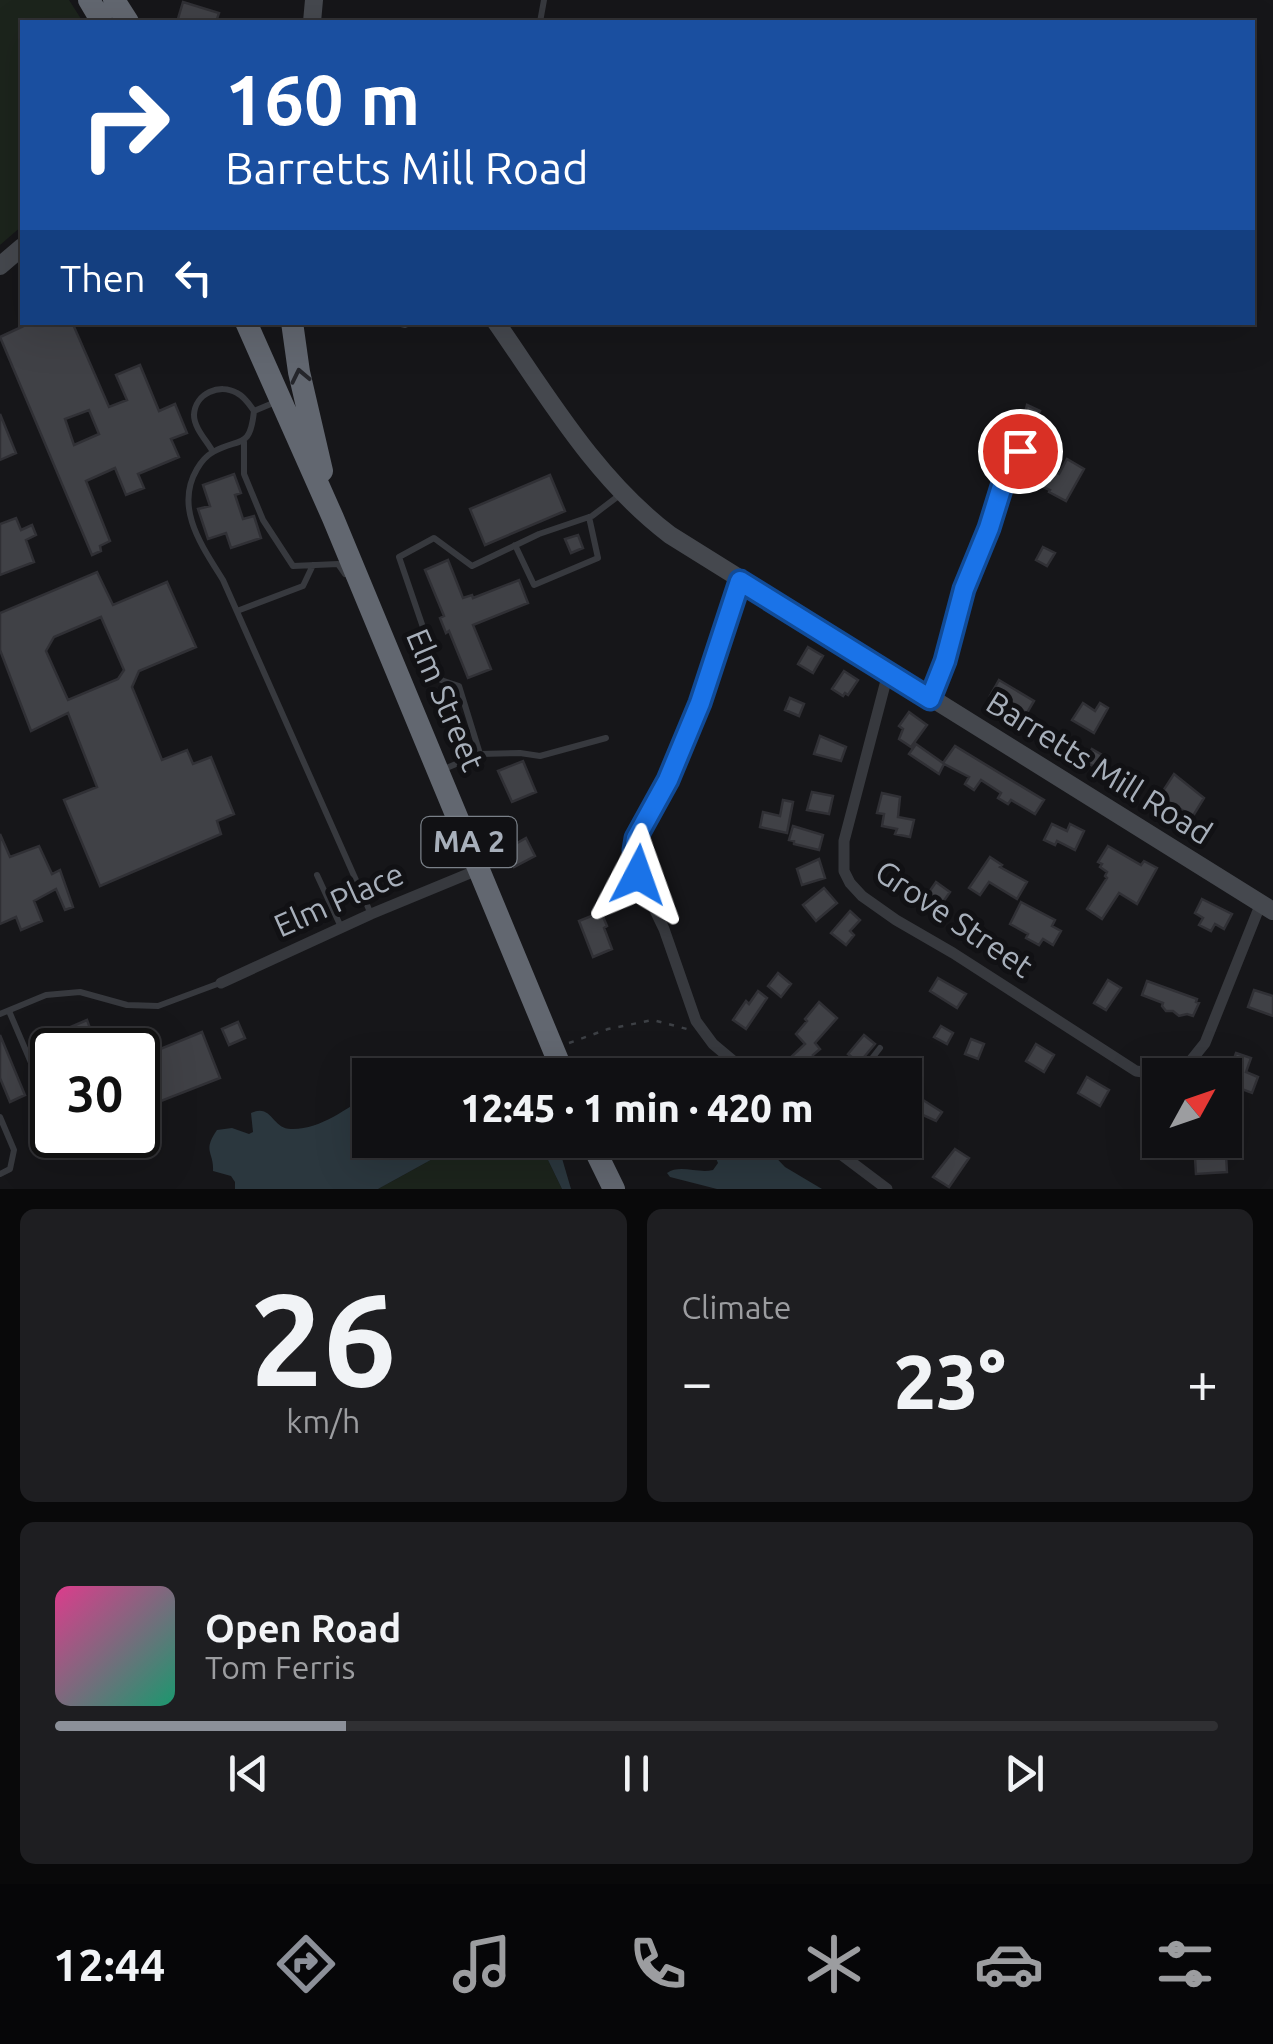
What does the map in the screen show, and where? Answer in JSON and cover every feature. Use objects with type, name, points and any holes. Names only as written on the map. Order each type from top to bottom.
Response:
[{"type":"highway","name":"Elm Street","points":[[247,325],[333,518],[558,1058]]},
{"type":"highway","name":"Elm Street","points":[[292,325],[299,372],[333,518]]},
{"type":"highway","points":[[597,1158],[606,1189]]},
{"type":"highway","points":[[598,1158],[614,1189]]},
{"type":"street","points":[[0,266],[20,249]]},
{"type":"street","name":"Barretts Mill Road","points":[[498,325],[580,442],[622,493],[670,536],[1267,907]]},
{"type":"street","points":[[731,1058],[704,1034],[696,1021],[664,929],[638,875],[634,850],[636,838],[672,770],[700,703],[740,581]]},
{"type":"street","name":"Grove Street","points":[[888,673],[844,841],[844,871],[850,883],[896,920],[1142,1072]]},
{"type":"street","name":"Elm Place","points":[[221,983],[480,869]]},
{"type":"street","name":"Grove Street","points":[[1193,1058],[1205,1043],[1267,907]]},
{"type":"street","points":[[846,1158],[887,1189]]},
{"type":"lane","points":[[213,452],[194,417],[197,404],[212,390],[232,390],[244,396],[254,412],[244,442],[244,474],[263,520],[293,566],[338,564],[373,614]]},
{"type":"lane","points":[[254,412],[280,401]]},
{"type":"lane","points":[[930,699],[1007,470],[1020,451],[1048,428]]},
{"type":"lane","points":[[244,442],[213,452],[202,461],[186,497],[188,514],[223,580],[371,914]]},
{"type":"lane","points":[[480,754],[459,686],[442,680],[399,557],[434,538],[472,566],[539,534],[589,517],[622,493]]},
{"type":"lane","points":[[515,545],[534,585],[598,558],[589,517]]},
{"type":"lane","points":[[236,611],[303,586],[314,565]]},
{"type":"lane","points":[[440,771],[480,754],[540,756],[606,738]]},
{"type":"lane","points":[[317,874],[341,928]]},
{"type":"lane","points":[[0,1014],[46,995],[80,992],[127,1005],[158,1006],[221,983]]},
{"type":"lane","points":[[9,1010],[30,1060]]},
{"type":"lane","points":[[872,1058],[880,1048]]},
{"type":"lane","points":[[0,1117],[14,1150],[10,1168],[0,1174]]},
{"type":"path","points":[[554,1048],[608,1029],[653,1020],[704,1034]]},
{"type":"shaded area","points":[[0,0],[69,0],[82,20],[20,20],[20,228],[0,245]]},
{"type":"shaded area","points":[[352,1105],[352,1158],[434,1158],[378,1189],[235,1189],[231,1176],[213,1171],[209,1147],[217,1130],[253,1132],[251,1113],[263,1111],[291,1129],[333,1117]]},
{"type":"shaded area","points":[[434,1158],[548,1158],[562,1189],[378,1189]]},
{"type":"shaded area","points":[[562,1158],[571,1189],[562,1189],[548,1160]]},
{"type":"shaded area","points":[[716,1158],[776,1158],[822,1189],[717,1189],[667,1173],[678,1169],[713,1170],[718,1163]]},
{"type":"building","points":[[183,2],[219,13],[217,20],[178,20]]},
{"type":"building","points":[[26,325],[73,325],[109,407],[127,400],[116,375],[140,365],[159,411],[175,404],[187,433],[171,439],[179,457],[138,474],[144,488],[126,495],[115,468],[86,481],[110,541],[92,555],[0,337]],"holes":[[[89,410],[99,434],[74,445],[65,419]]]},
{"type":"building","points":[[1027,405],[1040,411],[1031,432],[1021,427]]},
{"type":"building","points":[[0,414],[16,453],[0,460]]},
{"type":"building","points":[[1028,457],[1059,474],[1067,459],[1084,469],[1066,501],[1020,477]]},
{"type":"building","points":[[234,474],[241,493],[235,495],[243,519],[254,516],[261,538],[231,548],[226,533],[208,539],[198,509],[210,506],[203,485]]},
{"type":"building","points":[[550,475],[565,511],[485,545],[470,509]]},
{"type":"building","points":[[16,518],[21,530],[32,525],[36,535],[26,540],[34,562],[0,575],[0,524]]},
{"type":"building","points":[[578,535],[583,548],[571,553],[565,539]]},
{"type":"building","points":[[1043,547],[1055,553],[1047,566],[1036,560]]},
{"type":"building","points":[[448,560],[463,598],[473,598],[519,580],[528,603],[473,625],[491,669],[468,678],[440,618],[444,616],[425,570]]},
{"type":"building","points":[[97,572],[113,605],[167,582],[196,647],[139,671],[132,687],[162,760],[187,750],[193,764],[211,757],[234,814],[217,821],[221,834],[100,886],[64,800],[97,787],[68,713],[31,731],[0,650],[0,613]],"holes":[[[101,617],[124,670],[118,679],[68,700],[46,651],[54,637]]]},
{"type":"building","points":[[808,647],[823,656],[813,673],[798,664]]},
{"type":"building","points":[[844,671],[858,680],[843,696],[832,689]]},
{"type":"building","points":[[999,680],[1034,701],[1027,713],[990,696]]},
{"type":"building","points":[[790,698],[804,704],[799,716],[785,710]]},
{"type":"building","points":[[1083,703],[1095,711],[1100,703],[1108,708],[1094,733],[1072,720]]},
{"type":"building","points":[[909,712],[927,725],[911,747],[899,739],[903,729],[899,726]]},
{"type":"building","points":[[820,736],[846,747],[841,761],[814,754]]},
{"type":"building","points":[[916,744],[943,763],[955,746],[1044,800],[1035,814],[1011,800],[1008,804],[998,798],[1001,793],[981,780],[974,790],[965,784],[969,777],[944,764],[939,774],[909,754]]},
{"type":"building","points":[[1092,749],[1109,759],[1102,771],[1084,761]]},
{"type":"building","points":[[523,761],[536,792],[512,802],[498,771]]},
{"type":"building","points":[[1174,774],[1204,798],[1193,816],[1159,797]]},
{"type":"building","points":[[812,792],[833,796],[829,814],[807,810]]},
{"type":"building","points":[[882,793],[900,797],[898,817],[914,820],[910,837],[882,826],[884,814],[877,813]]},
{"type":"building","points":[[783,800],[793,802],[787,833],[760,827],[763,812],[780,816]]},
{"type":"building","points":[[1052,824],[1067,831],[1070,824],[1084,831],[1075,850],[1057,841],[1055,845],[1044,840]]},
{"type":"building","points":[[793,826],[823,835],[819,850],[789,840]]},
{"type":"building","points":[[0,834],[10,857],[39,846],[52,874],[60,870],[73,907],[65,910],[56,889],[34,901],[42,921],[21,930],[16,917],[0,924]]},
{"type":"building","points":[[526,838],[535,856],[514,867],[505,850]]},
{"type":"building","points":[[1108,846],[1141,865],[1144,861],[1157,868],[1137,904],[1119,893],[1102,919],[1087,909],[1107,878],[1098,862]]},
{"type":"building","points":[[990,857],[1027,882],[1017,899],[989,882],[980,895],[969,888]]},
{"type":"building","points":[[819,859],[825,878],[802,885],[797,869]]},
{"type":"building","points":[[936,882],[950,892],[939,908],[925,898]]},
{"type":"building","points":[[824,888],[837,903],[816,921],[803,905]]},
{"type":"building","points":[[1202,899],[1232,914],[1224,929],[1215,924],[1211,931],[1199,925],[1203,918],[1195,913]]},
{"type":"building","points":[[1021,902],[1055,920],[1052,926],[1061,931],[1053,945],[1043,939],[1039,945],[1010,924]]},
{"type":"building","points":[[850,911],[860,920],[850,931],[854,935],[846,945],[831,933]]},
{"type":"building","points":[[601,912],[612,949],[593,957],[579,921]]},
{"type":"building","points":[[778,973],[791,984],[781,997],[768,986]]},
{"type":"building","points":[[938,978],[966,994],[957,1008],[930,991]]},
{"type":"building","points":[[1108,980],[1121,988],[1106,1010],[1094,1003]]},
{"type":"building","points":[[1147,981],[1197,999],[1193,1016],[1166,1011],[1163,1003],[1142,995]]},
{"type":"building","points":[[1254,990],[1273,996],[1273,1016],[1248,1007]]},
{"type":"building","points":[[758,991],[767,998],[746,1029],[733,1020]]},
{"type":"building","points":[[819,1002],[837,1018],[815,1043],[820,1049],[813,1055],[816,1058],[790,1058],[805,1044],[796,1034]]},
{"type":"building","points":[[87,1020],[90,1028],[68,1028]]},
{"type":"building","points":[[238,1022],[245,1038],[229,1045],[222,1029]]},
{"type":"building","points":[[941,1026],[953,1033],[947,1044],[934,1037]]},
{"type":"building","points":[[202,1032],[220,1078],[160,1101],[160,1049]]},
{"type":"building","points":[[0,1035],[25,1095],[10,1102],[0,1078]]},
{"type":"building","points":[[864,1035],[875,1044],[863,1058],[848,1054]]},
{"type":"building","points":[[971,1039],[984,1044],[978,1059],[965,1054]]},
{"type":"building","points":[[1036,1044],[1054,1055],[1044,1072],[1026,1061]]},
{"type":"building","points":[[1236,1053],[1251,1058],[1246,1072],[1258,1077],[1252,1093],[1242,1089],[1242,1058],[1234,1058]]},
{"type":"building","points":[[1087,1077],[1109,1090],[1100,1106],[1078,1093]]},
{"type":"building","points":[[922,1102],[942,1112],[936,1121],[922,1115]]},
{"type":"building","points":[[955,1149],[969,1158],[949,1187],[933,1177]]},
{"type":"building","points":[[1195,1158],[1226,1158],[1227,1172],[1196,1174]]},
{"type":"route","points":[[638,875],[636,838],[677,760],[740,581],[930,699],[1007,470],[1020,451]]}]
